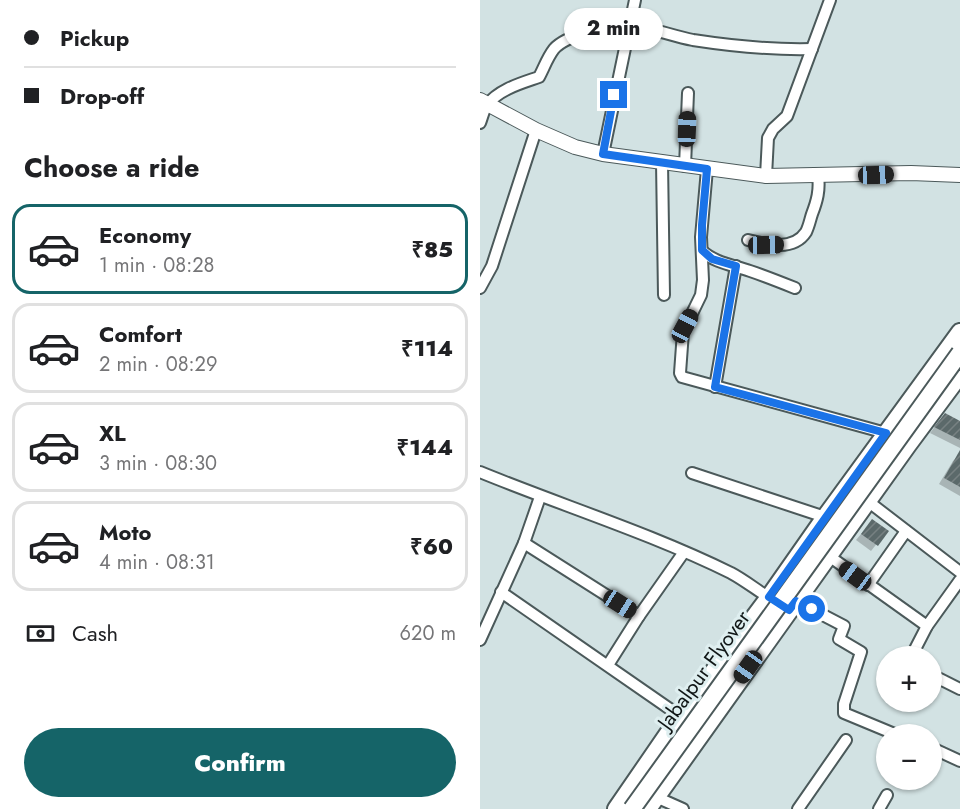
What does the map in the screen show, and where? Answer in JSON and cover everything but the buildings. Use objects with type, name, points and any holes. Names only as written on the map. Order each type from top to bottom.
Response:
[{"type":"main road","points":[[616,809],[680,716],[769,597],[960,332]]},
{"type":"main road","name":"Jabalpur Flyover","points":[[632,809],[960,353]]},
{"type":"main road","points":[[652,803],[908,444],[960,375]]},
{"type":"street","points":[[603,154],[635,0]]},
{"type":"street","points":[[766,176],[768,138],[773,129],[787,116],[830,0]]},
{"type":"street","points":[[484,102],[516,85],[539,77],[547,59],[556,47],[574,37],[629,25],[705,41],[782,50],[812,49]]},
{"type":"street","points":[[685,166],[688,93]]},
{"type":"street","points":[[480,123],[484,102]]},
{"type":"street","points":[[484,102],[536,130],[575,147],[603,154],[766,176],[911,173],[960,175]]},
{"type":"street","points":[[480,288],[492,267],[536,130]]},
{"type":"street","points":[[662,162],[664,295]]},
{"type":"street","points":[[707,169],[702,213],[703,280],[701,295],[683,332],[680,373],[685,380],[886,433]]},
{"type":"street","points":[[748,240],[766,245],[796,242],[805,234],[820,188],[818,176]]},
{"type":"street","points":[[702,250],[712,259],[795,288]]},
{"type":"street","points":[[715,387],[736,266]]},
{"type":"street","points":[[480,472],[540,497],[630,529],[732,574],[769,597],[844,626],[838,639],[861,652],[844,704],[844,713],[876,726]]},
{"type":"street","points":[[692,474],[825,517]]},
{"type":"street","points":[[848,485],[960,572]]},
{"type":"street","points":[[480,640],[524,543],[540,497]]},
{"type":"street","points":[[868,585],[906,531]]},
{"type":"street","points":[[524,543],[639,616]]},
{"type":"street","points":[[608,665],[684,552]]},
{"type":"street","points":[[829,556],[927,626]]},
{"type":"street","points":[[916,646],[927,626],[960,580]]},
{"type":"street","points":[[501,592],[680,716]]},
{"type":"street","points":[[942,680],[960,689]]},
{"type":"street","points":[[798,809],[846,740]]},
{"type":"street","points":[[942,753],[960,761]]},
{"type":"street","points":[[879,809],[887,795]]},
{"type":"street","points":[[652,803],[682,809]]},
{"type":"route","points":[[614,95],[603,154],[707,169],[702,250],[712,259],[736,266],[715,387],[886,433],[769,597],[789,610],[796,601],[812,609]]}]
